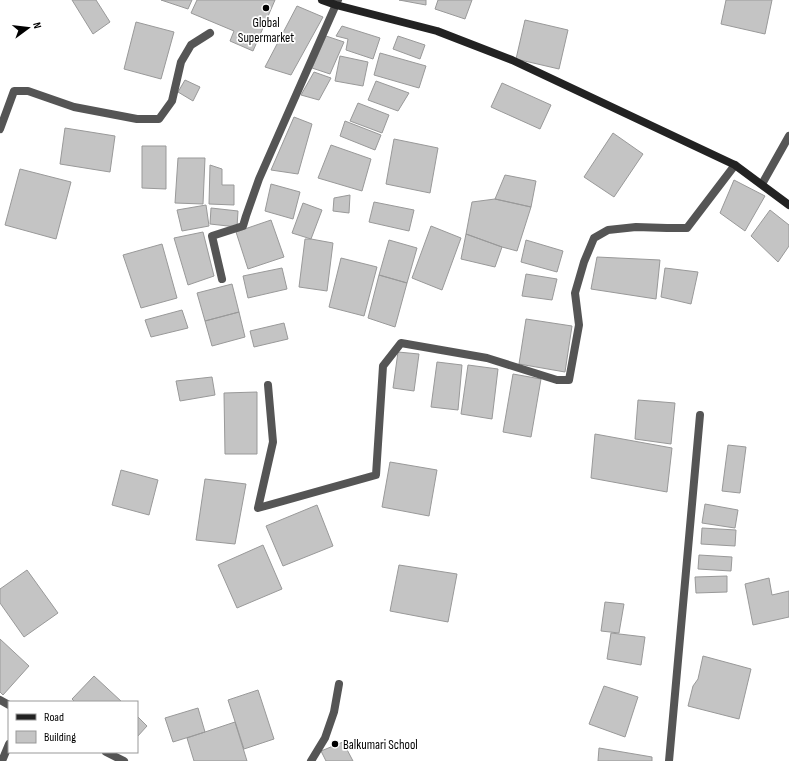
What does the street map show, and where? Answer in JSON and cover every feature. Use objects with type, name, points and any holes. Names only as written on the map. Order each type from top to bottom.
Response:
[{"type":"main road","points":[[322,0],[337,2],[437,31],[512,60],[735,165],[789,205]]},
{"type":"street","points":[[222,279],[212,236],[243,226],[259,179],[337,2]]},
{"type":"street","points":[[0,129],[14,91],[28,91],[74,107],[137,119],[159,118],[172,101],[181,62],[191,45],[210,33]]},
{"type":"street","points":[[762,184],[789,136]]},
{"type":"street","points":[[268,385],[273,442],[258,508],[376,475],[383,366],[401,343],[487,358],[557,380],[569,380],[579,325],[575,293],[584,262],[594,238],[608,230],[636,227],[687,228],[735,165]]},
{"type":"street","points":[[669,761],[700,415]]},
{"type":"street","points":[[311,761],[325,738],[334,712],[339,684]]},
{"type":"street","points":[[2,761],[8,746]]},
{"type":"street","points":[[108,753],[124,761]]},
{"type":"building","points":[[72,0],[96,0],[110,22],[93,34]]},
{"type":"building","points":[[161,0],[192,0],[188,9]]},
{"type":"building","points":[[197,0],[275,0],[253,51],[230,41],[234,31],[191,13]]},
{"type":"building","points":[[399,0],[426,0],[426,5]]},
{"type":"building","points":[[438,0],[472,0],[465,19],[435,9]]},
{"type":"building","points":[[726,0],[772,0],[765,34],[721,24]]},
{"type":"building","points":[[297,6],[323,17],[291,75],[265,67]]},
{"type":"building","points":[[525,20],[568,30],[559,69],[516,59]]},
{"type":"building","points":[[136,22],[174,32],[161,79],[124,69]]},
{"type":"building","points":[[342,26],[380,38],[373,59],[346,50],[348,39],[336,36]]},
{"type":"building","points":[[326,36],[344,42],[330,74],[312,68]]},
{"type":"building","points":[[398,36],[425,45],[420,59],[393,49]]},
{"type":"building","points":[[380,53],[426,66],[419,88],[374,75]]},
{"type":"building","points":[[340,56],[368,62],[363,86],[335,81]]},
{"type":"building","points":[[314,72],[331,78],[319,100],[301,95]]},
{"type":"building","points":[[185,80],[200,87],[193,101],[178,92]]},
{"type":"building","points":[[376,81],[409,93],[398,111],[368,100]]},
{"type":"building","points":[[502,83],[551,105],[540,129],[491,107]]},
{"type":"building","points":[[358,103],[389,115],[382,133],[350,121]]},
{"type":"building","points":[[294,117],[312,124],[298,174],[271,170]]},
{"type":"building","points":[[345,121],[381,135],[375,150],[340,136]]},
{"type":"building","points":[[65,128],[115,136],[110,172],[60,164]]},
{"type":"building","points":[[613,133],[643,154],[614,197],[584,177]]},
{"type":"building","points":[[394,139],[438,148],[430,193],[386,184]]},
{"type":"building","points":[[331,145],[371,159],[362,191],[318,178]]},
{"type":"building","points":[[142,146],[166,146],[166,189],[142,188]]},
{"type":"building","points":[[178,158],[205,158],[203,204],[175,203]]},
{"type":"building","points":[[210,165],[222,169],[222,185],[234,185],[234,205],[209,204]]},
{"type":"building","points":[[20,169],[71,182],[56,239],[5,225]]},
{"type":"building","points":[[505,175],[536,181],[531,207],[495,199]]},
{"type":"building","points":[[734,180],[765,196],[745,231],[720,213]]},
{"type":"building","points":[[271,184],[300,192],[293,219],[265,211]]},
{"type":"building","points":[[350,195],[349,213],[333,211],[334,198]]},
{"type":"building","points":[[495,199],[531,207],[517,251],[466,234],[472,202]]},
{"type":"building","points":[[374,202],[414,210],[409,231],[369,222]]},
{"type":"building","points":[[303,203],[322,210],[311,239],[292,233]]},
{"type":"building","points":[[206,205],[209,226],[182,231],[177,210]]},
{"type":"building","points":[[211,208],[238,211],[237,227],[210,224]]},
{"type":"building","points":[[770,210],[789,225],[789,246],[778,262],[751,236]]},
{"type":"building","points":[[271,220],[284,257],[248,269],[236,232]]},
{"type":"building","points":[[431,226],[461,238],[442,290],[412,278]]},
{"type":"building","points":[[203,232],[214,276],[188,285],[174,238]]},
{"type":"building","points":[[466,234],[502,247],[495,267],[461,259]]},
{"type":"building","points":[[305,239],[333,243],[327,291],[299,287]]},
{"type":"building","points":[[389,240],[417,248],[407,283],[379,275]]},
{"type":"building","points":[[526,240],[563,251],[557,272],[521,262]]},
{"type":"building","points":[[162,244],[177,298],[141,308],[123,255]]},
{"type":"building","points":[[597,257],[660,260],[656,299],[591,289]]},
{"type":"building","points":[[341,258],[377,267],[364,316],[329,307]]},
{"type":"building","points":[[282,268],[287,289],[248,298],[243,276]]},
{"type":"building","points":[[665,268],[698,272],[691,304],[661,297]]},
{"type":"building","points":[[526,274],[557,279],[552,300],[522,296]]},
{"type":"building","points":[[379,275],[407,283],[395,327],[368,318]]},
{"type":"building","points":[[232,284],[239,312],[205,321],[197,293]]},
{"type":"building","points":[[182,310],[188,328],[151,337],[145,320]]},
{"type":"building","points":[[239,312],[245,337],[212,346],[205,321]]},
{"type":"building","points":[[526,319],[572,326],[565,372],[519,364]]},
{"type":"building","points":[[284,323],[288,339],[254,347],[250,331]]},
{"type":"building","points":[[398,352],[419,354],[414,391],[393,388]]},
{"type":"building","points":[[437,362],[462,365],[458,410],[431,407]]},
{"type":"building","points":[[468,365],[498,369],[492,419],[461,414]]},
{"type":"building","points":[[513,374],[541,379],[531,437],[503,432]]},
{"type":"building","points":[[212,377],[215,395],[180,401],[176,381]]},
{"type":"building","points":[[257,392],[257,454],[225,454],[224,393]]},
{"type":"building","points":[[638,400],[675,403],[671,444],[635,439]]},
{"type":"building","points":[[595,434],[672,448],[667,492],[591,478]]},
{"type":"building","points":[[728,445],[746,447],[740,493],[722,491]]},
{"type":"building","points":[[390,462],[437,470],[429,516],[382,507]]},
{"type":"building","points":[[121,470],[158,480],[149,515],[112,505]]},
{"type":"building","points":[[205,479],[246,484],[235,544],[196,540]]},
{"type":"building","points":[[705,504],[738,510],[735,528],[702,523]]},
{"type":"building","points":[[317,505],[333,546],[283,566],[266,526]]},
{"type":"building","points":[[702,528],[736,530],[735,546],[701,544]]},
{"type":"building","points":[[263,545],[282,589],[237,608],[218,565]]},
{"type":"building","points":[[699,555],[732,557],[731,571],[698,569]]},
{"type":"building","points":[[399,565],[457,574],[448,622],[390,611]]},
{"type":"building","points":[[27,570],[58,613],[24,637],[0,603],[0,589]]},
{"type":"building","points":[[727,576],[727,592],[696,593],[695,577]]},
{"type":"building","points":[[769,578],[772,595],[789,591],[789,617],[753,625],[745,584]]},
{"type":"building","points":[[605,602],[624,604],[619,633],[601,631]]},
{"type":"building","points":[[611,633],[645,637],[641,665],[607,659]]},
{"type":"building","points":[[0,639],[29,666],[3,695],[0,692]]},
{"type":"building","points":[[703,656],[751,669],[739,719],[688,706],[693,686],[698,679]]},
{"type":"building","points":[[94,676],[121,701],[74,701],[72,699]]},
{"type":"building","points":[[604,686],[638,697],[625,737],[589,724]]},
{"type":"building","points":[[258,690],[274,739],[244,749],[228,700]]},
{"type":"building","points":[[198,708],[205,732],[173,742],[165,718]]},
{"type":"building","points":[[138,717],[147,726],[138,736]]},
{"type":"building","points":[[235,722],[247,761],[194,761],[187,738]]},
{"type":"building","name":"Balkumari School","points":[[343,742],[353,761],[326,761],[321,751]]},
{"type":"building","points":[[599,748],[652,757],[652,761],[598,761]]},
{"type":"place","name":"Global Supermarket","points":[[266,8]]},
{"type":"place","name":"Balkumari School","points":[[335,744]]}]
